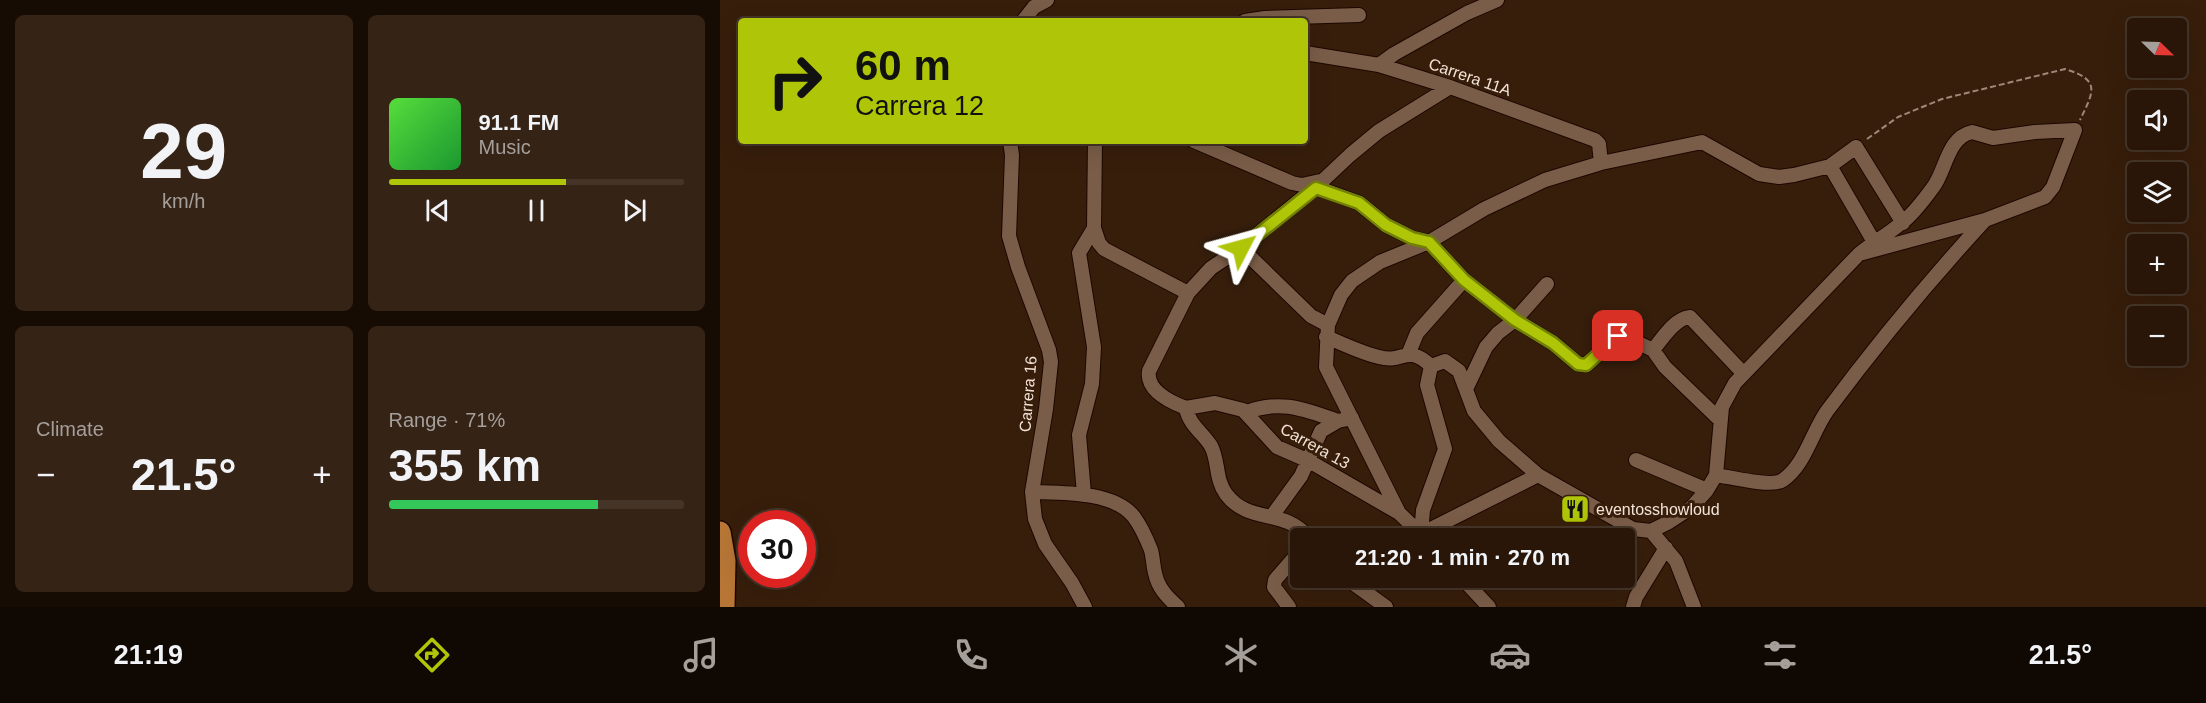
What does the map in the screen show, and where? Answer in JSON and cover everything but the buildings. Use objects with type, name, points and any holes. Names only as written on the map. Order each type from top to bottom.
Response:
[{"type":"highway","points":[[720,532],[725,561],[724,607]]},
{"type":"street","points":[[1026,18],[1034,8],[1047,0]]},
{"type":"street","points":[[1379,65],[1394,54],[1457,19],[1497,0]]},
{"type":"street","points":[[1265,18],[1359,15]]},
{"type":"street","name":"Carrera 11A","points":[[1308,53],[1379,65],[1450,87],[1595,140],[1599,144],[1601,163]]},
{"type":"street","points":[[1298,528],[1272,516],[1261,516],[1248,512],[1227,495],[1220,483],[1210,445],[1189,418],[1185,408],[1157,392],[1150,385],[1149,371],[1188,292],[1211,268],[1241,248],[1380,131],[1450,87]]},
{"type":"street","points":[[1431,366],[1445,361],[1459,371],[1478,417],[1499,441],[1538,475],[1633,529],[1651,531],[1692,507],[1716,475],[1720,447],[1720,420],[1727,396],[1743,373],[1859,254],[1903,223],[1933,188],[1953,146],[1965,134],[1976,132],[1993,138],[2035,132],[2075,130],[2053,187],[2045,197],[1985,220],[1859,254]]},
{"type":"street","points":[[1399,513],[1326,367],[1327,331],[1341,295],[1352,281],[1380,262],[1429,242],[1484,209],[1545,180],[1601,163],[1702,142],[1759,174],[1779,177],[1830,166],[1856,147],[1903,223]]},
{"type":"street","name":"Carrera 16","points":[[1010,144],[1009,236],[1049,350],[1051,362],[1047,410],[1032,492],[1035,519],[1045,544],[1072,583],[1085,607]]},
{"type":"street","points":[[1095,144],[1094,228],[1099,243],[1104,249],[1188,292]]},
{"type":"street","points":[[1201,144],[1292,183],[1319,184],[1359,203],[1386,225],[1412,238],[1429,242],[1464,280],[1515,320],[1553,343],[1578,364],[1586,365],[1618,336],[1626,337],[1653,350],[1665,368],[1720,420]]},
{"type":"street","points":[[1830,166],[1874,242]]},
{"type":"street","points":[[1716,475],[1768,483],[1783,481],[1798,463],[1826,413],[1933,276],[1985,220]]},
{"type":"street","points":[[1084,494],[1079,435],[1092,384],[1094,347],[1079,253],[1094,228]]},
{"type":"street","points":[[1241,248],[1327,331],[1381,358],[1391,359],[1412,354],[1422,358],[1431,366]]},
{"type":"street","points":[[1408,355],[1417,333],[1464,280]]},
{"type":"street","points":[[1467,387],[1486,347],[1498,333],[1515,320],[1547,284]]},
{"type":"street","points":[[1653,350],[1682,319],[1690,317],[1743,373]]},
{"type":"street","points":[[1423,528],[1423,510],[1445,449],[1427,385],[1431,366]]},
{"type":"street","points":[[1185,408],[1215,403],[1236,406],[1247,412],[1263,406],[1279,405],[1298,407],[1338,421]]},
{"type":"street","name":"Carrera 13","points":[[1247,412],[1273,445],[1309,461],[1399,513],[1415,528]]},
{"type":"street","points":[[1272,516],[1309,461],[1321,431],[1338,421],[1352,418]]},
{"type":"street","points":[[1636,460],[1707,490]]},
{"type":"street","points":[[1438,528],[1538,475]]},
{"type":"street","points":[[1032,492],[1084,494],[1118,505],[1134,517],[1151,551],[1155,576],[1163,593],[1178,607]]},
{"type":"street","points":[[1651,531],[1681,569],[1694,607]]},
{"type":"street","points":[[1633,607],[1636,597],[1666,548]]},
{"type":"street","points":[[1289,607],[1274,586],[1275,580],[1290,563]]},
{"type":"street","points":[[1360,588],[1386,607]]},
{"type":"street","points":[[1471,588],[1489,607]]},
{"type":"path","points":[[1856,147],[1898,117],[1942,99],[2065,69],[2083,74],[2090,82],[2092,94],[2075,130]]},
{"type":"place","name":"eventosshowloud","points":[[1575,509]]},
{"type":"route","points":[[1241,248],[1316,188],[1359,203],[1386,225],[1412,238],[1429,242],[1464,280],[1515,320],[1553,343],[1578,364],[1586,365],[1618,336]]}]
